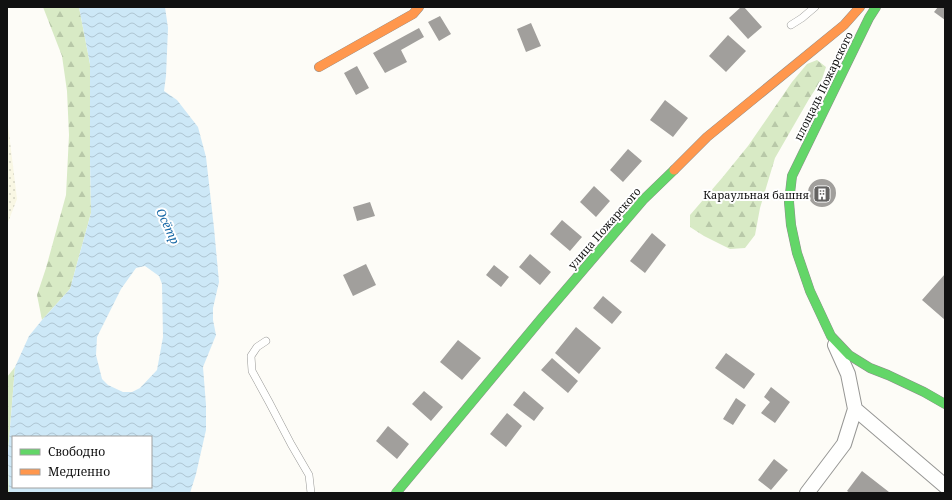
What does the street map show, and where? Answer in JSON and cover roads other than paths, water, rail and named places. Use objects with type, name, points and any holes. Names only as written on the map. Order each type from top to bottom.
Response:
[{"type":"street","points":[[319,67],[413,14],[419,7]]},
{"type":"street","name":"улица Пожарского","points":[[396,493],[541,319],[643,200],[707,136],[844,25],[860,7]]},
{"type":"street","name":"площадь Пожарского","points":[[831,336],[810,291],[797,253],[791,225],[789,202],[792,176],[869,18],[876,7]]},
{"type":"street","points":[[831,336],[850,354],[870,368],[888,374],[945,404]]},
{"type":"street","points":[[807,493],[844,444],[855,409],[848,374],[831,336]]},
{"type":"street","points":[[855,409],[945,486]]},
{"type":"lane","points":[[791,25],[815,7]]},
{"type":"lane","points":[[266,341],[256,347],[251,356],[252,371],[309,475],[311,493]]},
{"type":"water","name":"Осётр","points":[[79,7],[165,7],[168,28],[164,91],[177,100],[198,127],[206,157],[219,282],[213,308],[213,320],[216,335],[203,367],[206,430],[190,493],[9,493],[8,453],[15,367],[29,336],[70,289],[91,213],[90,64]],"holes":[[[145,266],[159,276],[162,284],[163,337],[157,370],[140,388],[132,392],[123,392],[108,385],[102,379],[96,355],[97,337],[121,289],[136,268]]]},
{"type":"place","name":"Караульная башня","points":[[822,194]]}]
